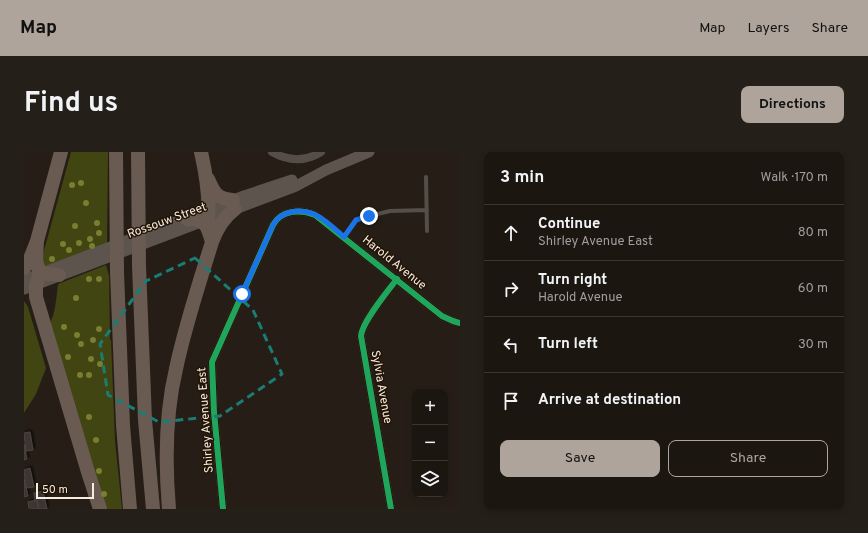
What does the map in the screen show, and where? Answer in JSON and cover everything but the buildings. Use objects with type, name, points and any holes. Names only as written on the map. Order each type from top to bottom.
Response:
[{"type":"highway","points":[[24,268],[30,259],[36,241],[61,152]]},
{"type":"highway","points":[[116,152],[117,272],[123,425],[130,509]]},
{"type":"highway","points":[[138,152],[139,266],[146,439],[153,509]]},
{"type":"highway","points":[[201,152],[206,174],[208,230],[212,242]]},
{"type":"highway","points":[[169,509],[166,447],[170,400],[175,370],[212,242],[222,221],[234,205],[215,193],[206,174]]},
{"type":"highway","points":[[187,219],[207,217]]},
{"type":"highway","points":[[36,241],[36,261],[31,286],[100,509]]},
{"type":"highway","points":[[31,286],[59,275]]},
{"type":"main road","name":"Rossouw Street","points":[[59,275],[207,217],[297,178],[318,174],[369,152]]},
{"type":"main road","name":"Rossouw Street","points":[[31,286],[187,219]]},
{"type":"street","points":[[272,152],[282,157],[300,160],[321,152]]},
{"type":"street","name":"Harold Avenue","points":[[274,223],[279,217],[286,213],[296,212],[310,213],[322,219],[442,316],[460,323]]},
{"type":"street","name":"Shirley Avenue East","points":[[224,509],[215,425],[212,362],[274,223]]},
{"type":"street","name":"Sylvia Avenue","points":[[391,509],[361,336],[362,329],[367,320],[396,279]]},
{"type":"lane","points":[[426,177],[427,231]]},
{"type":"lane","points":[[344,237],[359,218],[390,211],[427,210]]},
{"type":"highlighted area","points":[[195,258],[253,310],[282,374],[220,416],[159,422],[108,395],[100,344],[146,281]]},
{"type":"green space","points":[[71,152],[108,152],[107,244],[44,267],[42,258]]},
{"type":"green space","points":[[106,265],[109,276],[110,340],[115,441],[122,509],[103,509],[49,325],[54,310],[58,284]]},
{"type":"green space","points":[[24,301],[28,307],[46,368],[36,394],[24,413]]},
{"type":"cycle path","points":[[223,509],[214,412],[212,362],[273,225],[281,216],[291,212],[303,212],[315,215],[442,316],[460,323]]},
{"type":"cycle path","points":[[391,509],[361,336],[362,330],[370,315],[397,279]]},
{"type":"route","points":[[242,294],[275,221],[282,215],[293,212],[310,213],[322,219],[344,237],[356,220],[369,216]]}]
